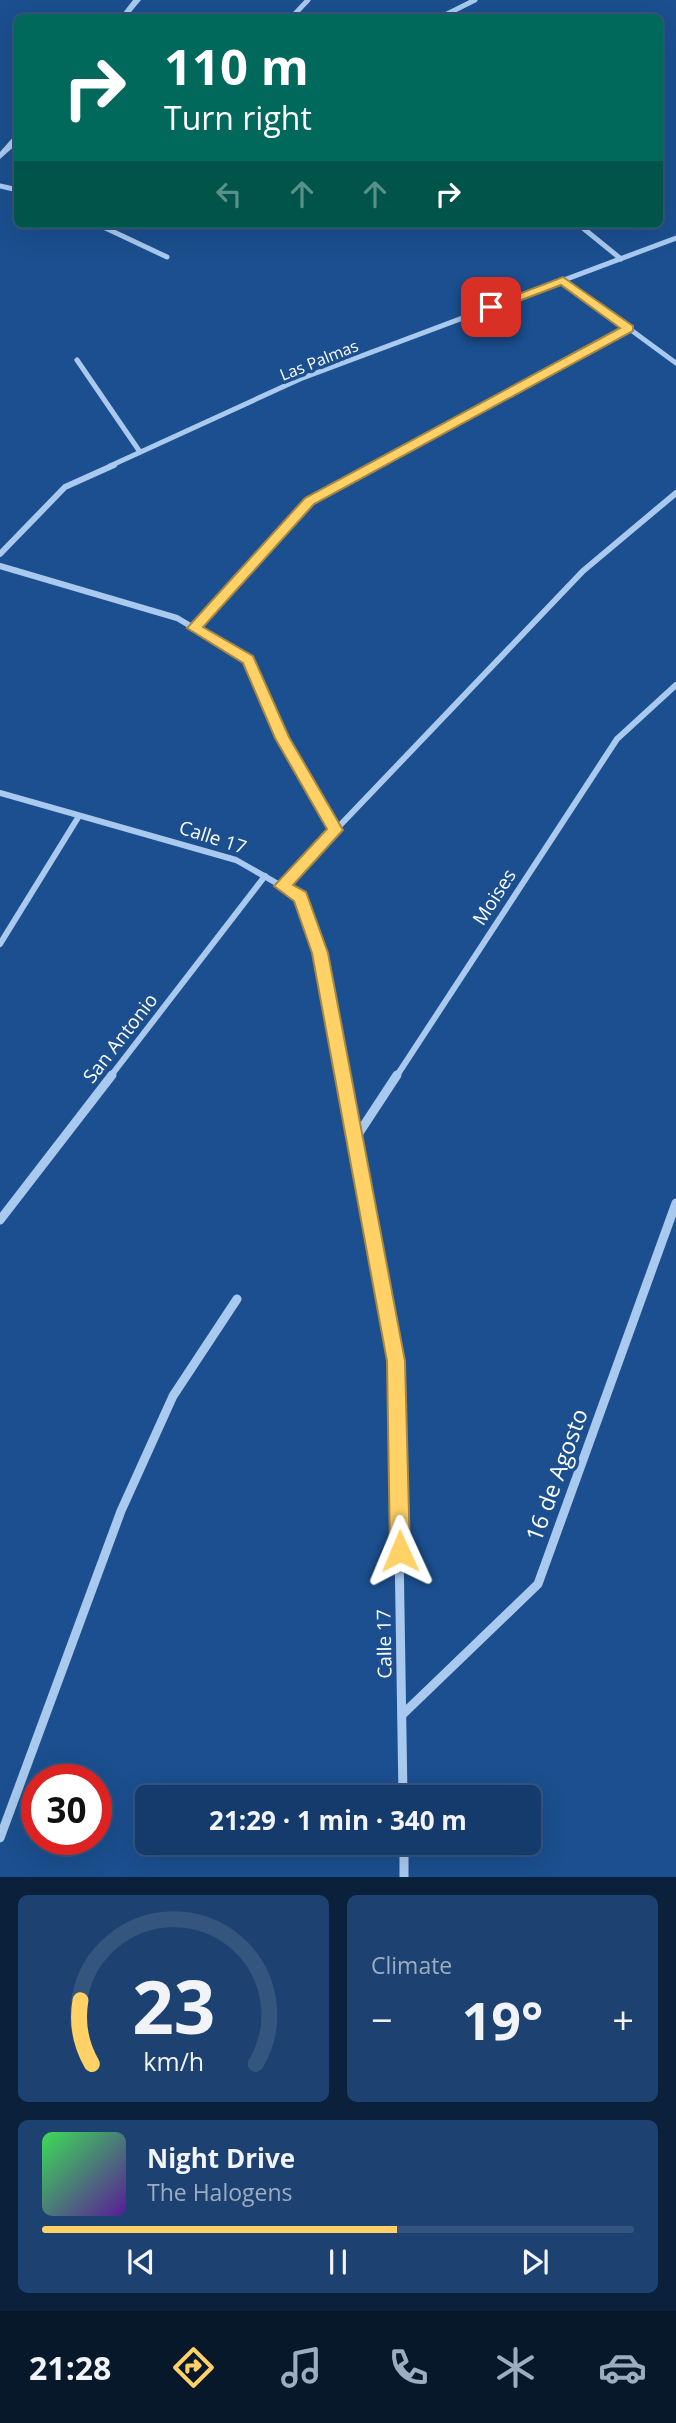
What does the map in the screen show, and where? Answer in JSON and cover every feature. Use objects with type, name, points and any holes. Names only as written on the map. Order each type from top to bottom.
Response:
[{"type":"street","points":[[125,14],[136,0]]},
{"type":"street","points":[[295,14],[308,0]]},
{"type":"street","points":[[447,14],[475,0]]},
{"type":"street","points":[[0,157],[14,141]]},
{"type":"street","points":[[105,228],[167,257]]},
{"type":"street","points":[[583,228],[621,258]]},
{"type":"street","name":"Las Palmas","points":[[0,554],[65,487],[300,379],[676,238]]},
{"type":"street","points":[[563,281],[676,363]]},
{"type":"street","points":[[194,628],[309,501],[629,329]]},
{"type":"street","points":[[77,360],[140,453]]},
{"type":"street","points":[[282,886],[583,571],[676,493]]},
{"type":"street","points":[[0,566],[177,618],[248,660],[282,738],[335,830]]},
{"type":"street","name":"Moises","points":[[354,1140],[617,739],[676,685]]},
{"type":"street","name":"Calle 17","points":[[0,793],[236,860],[300,897],[320,953],[396,1361],[403,1785]]},
{"type":"street","points":[[0,944],[79,816]]},
{"type":"street","name":"San Antonio","points":[[0,1220],[265,876]]},
{"type":"street","name":"16 de Agosto","points":[[403,1714],[538,1584],[676,1203]]},
{"type":"street","points":[[0,1838],[71,1638],[121,1511],[173,1396],[237,1299]]},
{"type":"street","points":[[404,1855],[404,1877]]},
{"type":"route","points":[[400,1551],[396,1361],[320,953],[300,897],[282,886],[335,830],[282,738],[248,660],[194,628],[309,501],[629,329],[563,281],[491,307]]}]
